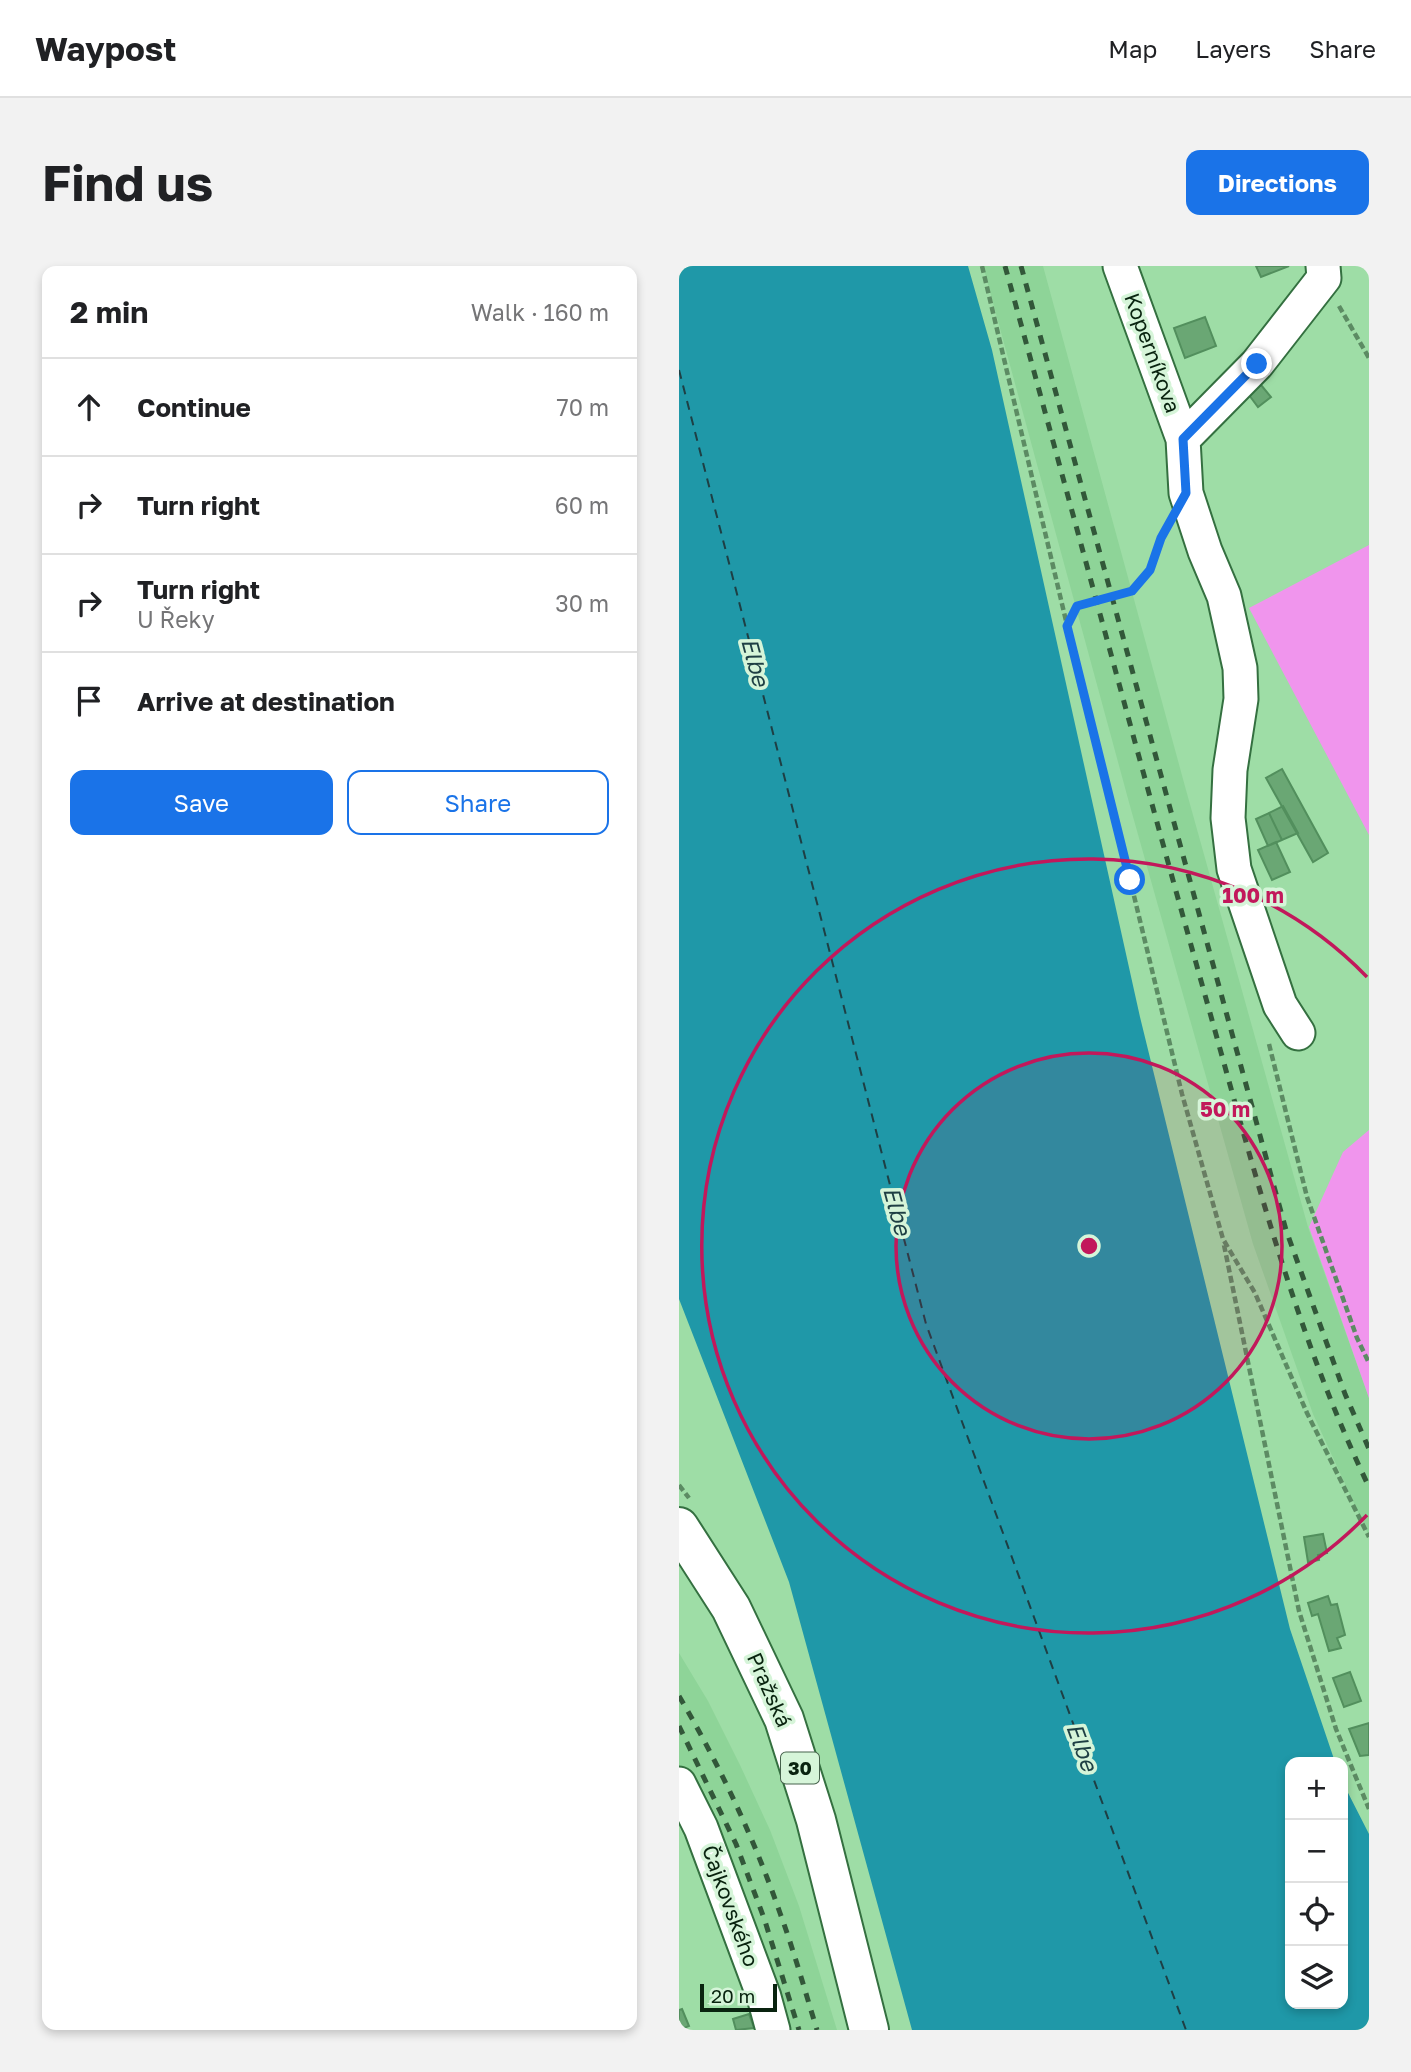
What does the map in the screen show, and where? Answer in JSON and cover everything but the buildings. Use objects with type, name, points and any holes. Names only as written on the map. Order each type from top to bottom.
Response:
[{"type":"main road","name":"Pražská","points":[[679,1527],[731,1608],[784,1719],[816,1819],[869,2030]]},
{"type":"street","name":"Koperníkova","points":[[1120,266],[1183,439],[1186,493],[1205,551],[1224,596],[1240,667],[1241,699],[1230,770],[1228,818],[1234,869],[1280,1005],[1283,1035]]},
{"type":"street","points":[[1183,439],[1257,364],[1324,272]]},
{"type":"street","name":"Čajkovského","points":[[679,1784],[701,1828],[764,1997],[773,2030]]},
{"type":"path","points":[[982,266],[1182,1094],[1223,1238],[1299,1611],[1336,1729],[1369,1809]]},
{"type":"path","points":[[1324,272],[1369,358]]},
{"type":"path","points":[[1067,626],[1077,606],[1132,591],[1150,570],[1161,538],[1186,493]]},
{"type":"path","points":[[1283,1035],[1307,1197],[1357,1338],[1369,1363]]},
{"type":"path","points":[[1223,1238],[1255,1293],[1307,1413],[1369,1537]]},
{"type":"shaded area","points":[[983,266],[1043,266],[1308,1227],[1369,1398],[1369,1536],[1313,1414],[1253,1244]]},
{"type":"shaded area","points":[[1369,545],[1369,835],[1249,608]]},
{"type":"shaded area","points":[[1369,1130],[1369,1398],[1309,1227],[1343,1152]]},
{"type":"shaded area","points":[[679,1653],[708,1701],[770,1830],[799,1906],[837,2030],[777,2030],[679,1773]]},
{"type":"water","name":"Elbe","points":[[679,266],[968,266],[992,350],[1140,1017],[1290,1629],[1333,1757],[1285,1757],[1285,2009],[1348,2009],[1348,1793],[1369,1834],[1369,2030],[912,2030],[789,1582],[679,1299]]},
{"type":"ferry route","points":[[679,370],[926,1324],[1186,2030]]},
{"type":"railway","points":[[1005,266],[1154,813],[1276,1245],[1318,1368],[1369,1487]]},
{"type":"railway","points":[[1021,266],[1286,1230],[1345,1394],[1369,1449]]},
{"type":"railway","points":[[679,1696],[722,1775],[759,1857],[790,1942],[817,2030]]},
{"type":"railway","points":[[679,1726],[736,1844],[764,1918],[799,2030]]},
{"type":"route","points":[[1130,880],[1067,626],[1077,606],[1132,591],[1150,570],[1161,538],[1186,493],[1183,439],[1257,364]]}]
